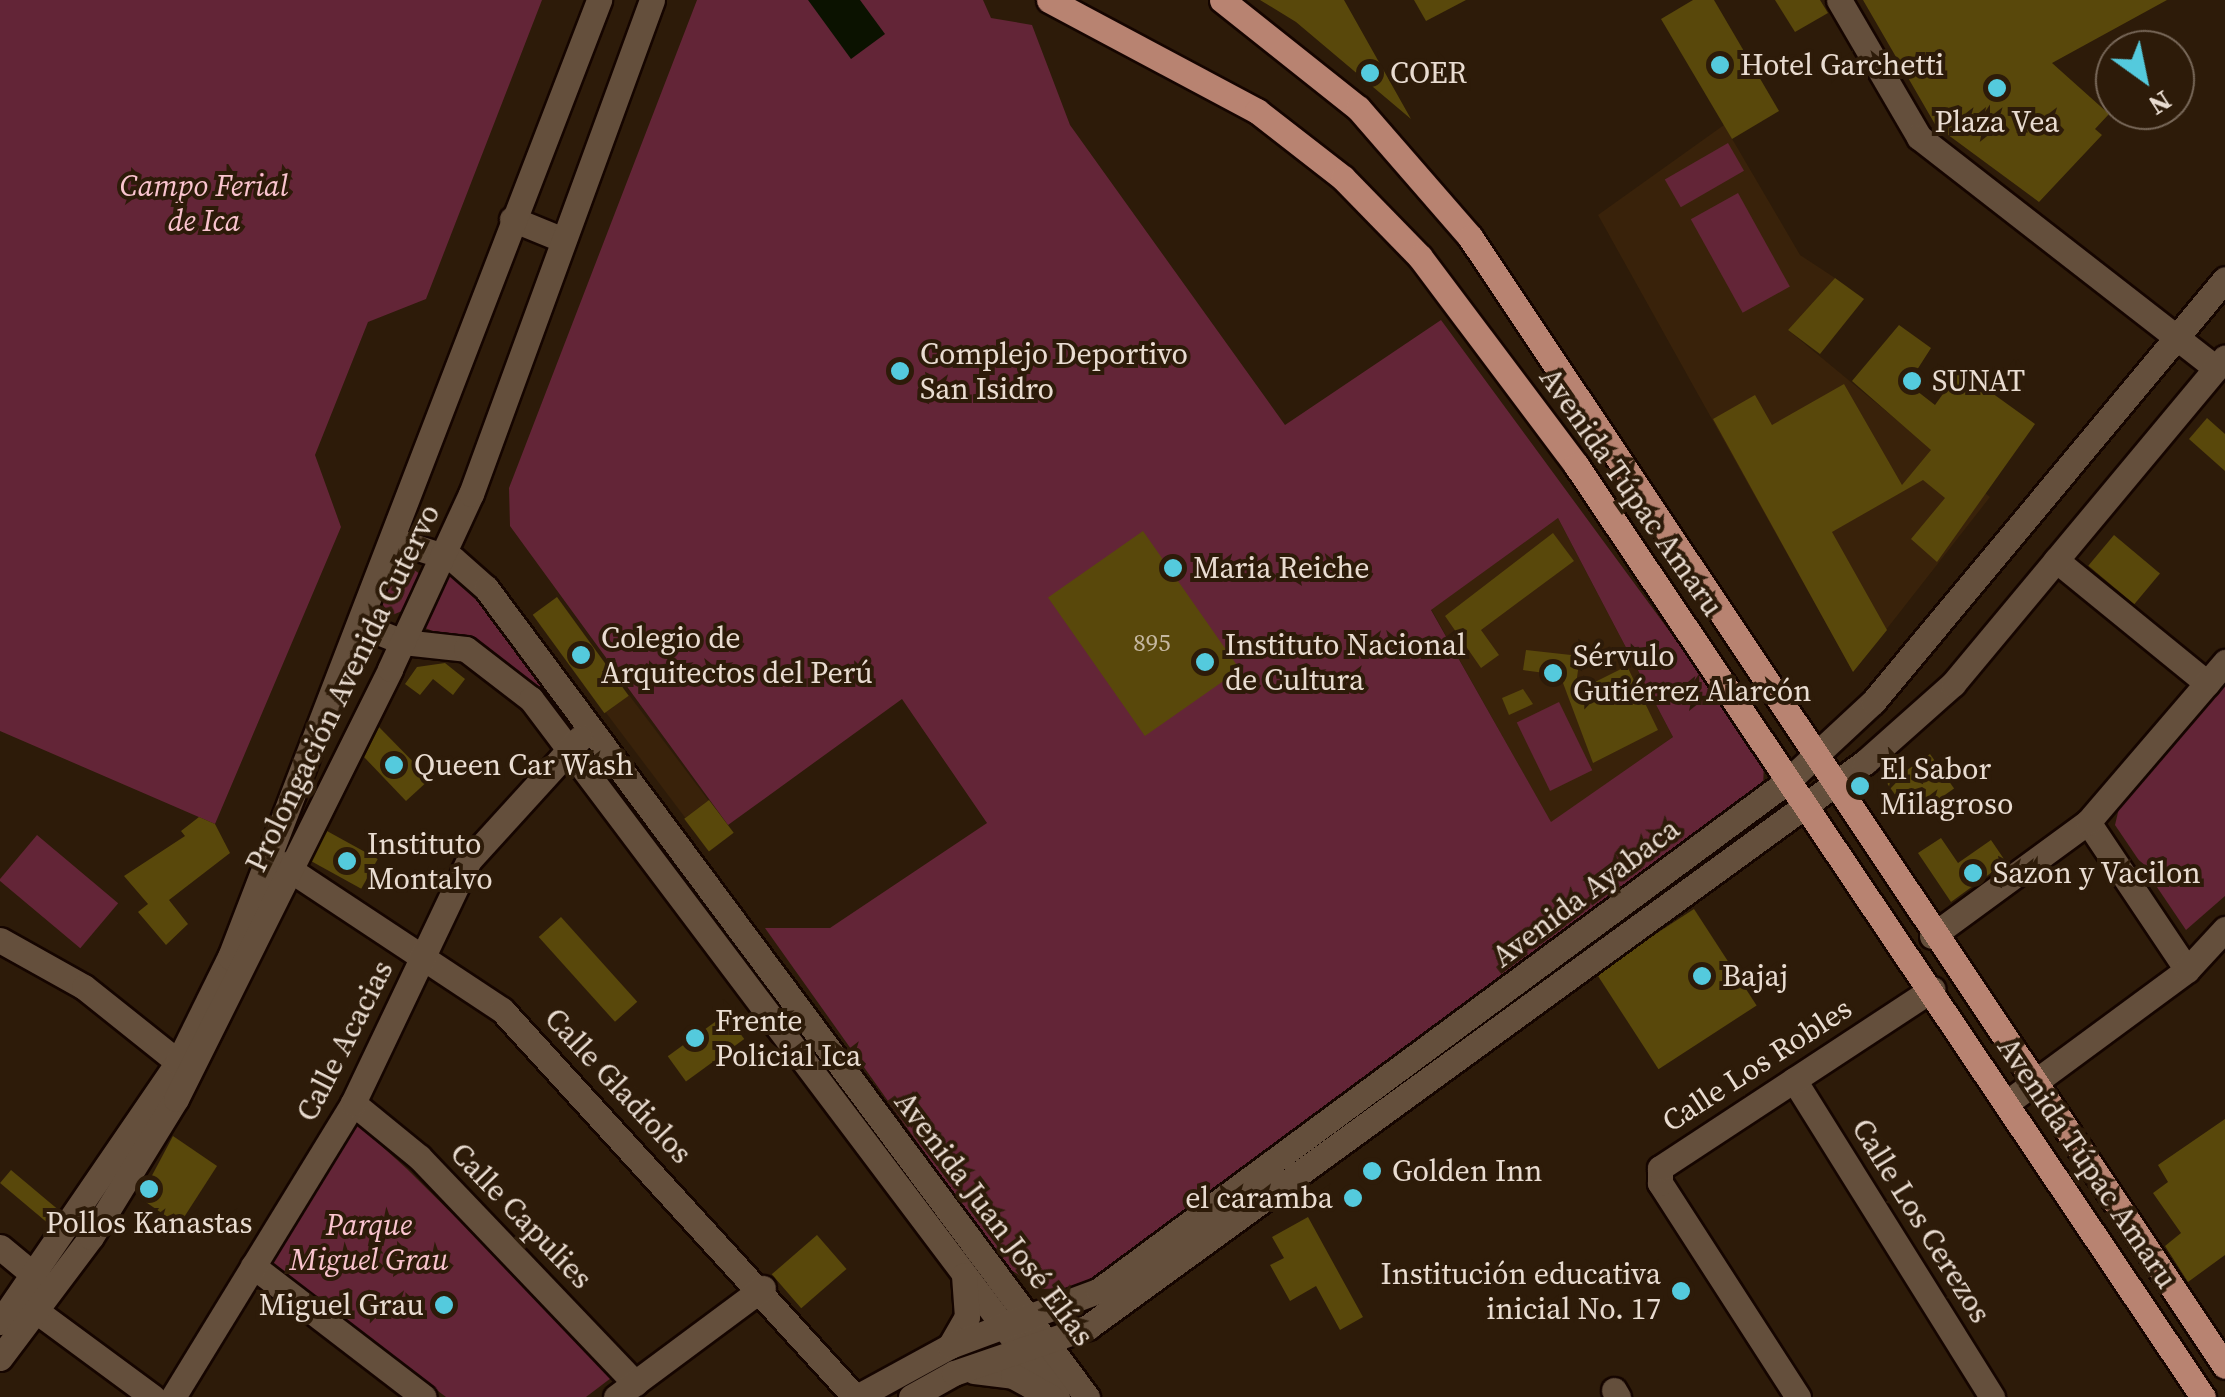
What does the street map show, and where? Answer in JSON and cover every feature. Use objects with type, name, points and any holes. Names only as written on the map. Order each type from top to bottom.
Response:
[{"type":"main road","name":"Avenida Túpac Amaru","points":[[1222,0],[1358,108],[1430,184],[2032,1086],[2225,1366]]},
{"type":"main road","name":"Avenida Túpac Amaru","points":[[1062,3],[1257,111],[1343,178],[1420,257],[1576,465],[2203,1397]]},
{"type":"main road","points":[[1576,465],[1604,445]]},
{"type":"street","name":"Prolongación Avenida Cutervo","points":[[0,1358],[178,1062],[230,957],[266,855],[360,625],[512,219],[600,0]]},
{"type":"street","name":"Prolongación Avenida Cutervo","points":[[0,1322],[36,1294],[176,1100],[291,871],[442,554],[652,0]]},
{"type":"street","points":[[1839,0],[1919,137],[2177,338],[2220,362]]},
{"type":"street","points":[[512,219],[561,239]]},
{"type":"street","name":"Avenida Ayabaca","points":[[856,1397],[950,1346],[1098,1291],[1789,780],[1873,702],[2225,280]]},
{"type":"street","name":"Avenida Ayabaca","points":[[911,1397],[954,1374],[1088,1327],[1830,784],[1942,695],[2220,362]]},
{"type":"street","name":"Avenida Juan José Elías","points":[[393,540],[442,554],[486,588],[994,1272],[1016,1321]]},
{"type":"street","points":[[2056,560],[2208,682]]},
{"type":"street","name":"Avenida Juan José Elías","points":[[360,625],[403,642],[466,649],[513,681],[568,745],[963,1270],[1087,1397]]},
{"type":"street","points":[[1932,936],[2088,822],[2225,662]]},
{"type":"street","name":"Calle Acacias","points":[[173,1397],[353,1103],[469,860],[568,745],[591,731]]},
{"type":"street","points":[[2088,822],[2187,970]]},
{"type":"street","name":"Calle Gladiolos","points":[[266,855],[426,954],[502,1010],[763,1288],[856,1397]]},
{"type":"street","points":[[2008,1102],[2187,970],[2225,929]]},
{"type":"street","points":[[0,940],[84,987],[178,1062]]},
{"type":"street","name":"Calle Los Robles","points":[[1798,1397],[1660,1183],[1660,1168],[1932,989]]},
{"type":"street","name":"Calle Los Cerezos","points":[[1794,1080],[1992,1397]]},
{"type":"street","name":"Calle Capulies","points":[[353,1103],[419,1157],[626,1390]]},
{"type":"street","points":[[0,1247],[36,1294],[153,1397]]},
{"type":"street","points":[[254,1266],[424,1397]]},
{"type":"street","points":[[950,1346],[967,1317],[963,1270]]},
{"type":"street","points":[[994,1272],[1044,1300],[1098,1291]]},
{"type":"street","points":[[626,1390],[763,1288]]},
{"type":"street","points":[[1087,1397],[1076,1366],[1088,1327]]},
{"type":"street","name":"Avenida Juan José Elías","points":[[1034,1346],[1054,1397]]},
{"type":"street","points":[[954,1374],[1013,1376],[1054,1397]]},
{"type":"shaded area","points":[[808,0],[860,0],[885,34],[851,59]]},
{"type":"shaded area","points":[[1724,125],[1800,255],[1835,278],[1788,330],[1990,497],[1853,672],[1598,215]]},
{"type":"shaded area","name":"Sérvulo Gutiérrez Alarcón","points":[[1558,518],[1673,737],[1551,823],[1431,609]]},
{"type":"shaded area","points":[[629,695],[708,800],[685,818],[606,712]]},
{"type":"green space","name":"Campo Ferial de Ica","points":[[0,0],[542,0],[426,299],[368,322],[315,455],[341,527],[215,824],[0,731]]},
{"type":"green space","points":[[697,0],[983,0],[991,18],[1032,25],[1070,125],[1285,425],[1441,320],[1764,760],[1763,790],[1090,1287],[1042,1289],[1006,1267],[765,928],[830,928],[987,823],[902,699],[728,825],[510,526],[509,488]],"holes":[[[1558,518],[1673,737],[1551,822],[1431,610]]]},
{"type":"green space","points":[[1728,143],[1744,171],[1681,207],[1665,180]]},
{"type":"green space","points":[[1738,193],[1790,287],[1743,313],[1691,219]]},
{"type":"green space","points":[[401,561],[420,574],[402,611],[390,616],[380,600]]},
{"type":"green space","points":[[450,569],[479,593],[579,727],[498,656],[425,628]]},
{"type":"green space","points":[[2225,684],[2225,896],[2186,930],[2115,825],[2119,808]]},
{"type":"green space","points":[[1559,702],[1592,770],[1550,791],[1517,723]]},
{"type":"green space","points":[[37,835],[118,903],[80,948],[0,881]]},
{"type":"green space","name":"Parque Miguel Grau","points":[[352,1119],[615,1375],[586,1397],[446,1397],[266,1261]]},
{"type":"building","name":"COER","points":[[1260,0],[1344,0],[1411,119],[1296,22]]},
{"type":"building","points":[[1414,0],[1466,0],[1426,21]]},
{"type":"building","name":"Hotel Garchetti","points":[[1693,0],[1714,0],[1779,111],[1732,139],[1661,19]]},
{"type":"building","points":[[1775,0],[1820,0],[1828,13],[1795,32]]},
{"type":"building","name":"Plaza Vea","points":[[1863,0],[2167,0],[2112,30],[2095,30],[2095,39],[2052,63],[2095,101],[2095,130],[2102,135],[2039,202],[1936,126]]},
{"type":"building","points":[[1835,278],[1864,299],[1820,354],[1788,330]]},
{"type":"building","points":[[1899,325],[1931,348],[1908,384],[1935,405],[1960,370],[2035,424],[1937,562],[1911,539],[1945,498],[1923,480],[1832,532],[1887,630],[1853,672],[1713,419],[1755,395],[1772,425],[1844,384],[1902,485],[1931,450],[1852,381]]},
{"type":"building","points":[[2207,418],[2225,434],[2225,471],[2189,439]]},
{"type":"building","points":[[1143,531],[1240,669],[1145,736],[1048,598]]},
{"type":"building","points":[[1553,533],[1574,561],[1481,630],[1499,655],[1481,668],[1445,616]]},
{"type":"building","points":[[2114,535],[2160,574],[2134,604],[2088,566]]},
{"type":"building","name":"Colegio de Arquitectos del Perú","points":[[557,597],[629,696],[604,713],[533,615]]},
{"type":"building","points":[[1526,650],[1580,656],[1575,692],[1627,666],[1658,730],[1593,763],[1560,675],[1523,670]]},
{"type":"building","points":[[445,663],[465,679],[453,695],[433,679],[420,695],[405,684],[417,667]]},
{"type":"building","points":[[1523,689],[1533,704],[1509,715],[1502,698]]},
{"type":"building","name":"Queen Car Wash","points":[[379,727],[430,779],[406,801],[364,757]]},
{"type":"building","points":[[1930,754],[1954,788],[1911,818],[1887,784]]},
{"type":"building","points":[[709,800],[734,833],[709,851],[684,819]]},
{"type":"building","points":[[199,817],[215,824],[230,853],[169,900],[188,924],[166,945],[138,912],[148,904],[124,876],[185,836],[181,831]]},
{"type":"building","name":"Instituto Montalvo","points":[[327,831],[378,859],[361,889],[311,861]]},
{"type":"building","name":"Sazon y Vacilon","points":[[1941,838],[1958,863],[1991,840],[2006,862],[1951,902],[1918,853]]},
{"type":"building","points":[[1694,909],[1757,1005],[1659,1069],[1596,973]]},
{"type":"building","points":[[561,917],[637,1002],[615,1022],[539,937]]},
{"type":"building","points":[[726,1014],[744,1039],[686,1081],[668,1056]]},
{"type":"building","points":[[2225,1119],[2225,1255],[2188,1282],[2165,1246],[2181,1233],[2153,1193],[2168,1182],[2158,1165]]},
{"type":"building","points":[[173,1136],[217,1166],[179,1225],[140,1198]]},
{"type":"building","points":[[11,1170],[58,1209],[47,1222],[0,1183]]},
{"type":"building","points":[[1308,1217],[1363,1317],[1340,1330],[1316,1286],[1290,1301],[1270,1265],[1284,1258],[1272,1237]]},
{"type":"building","points":[[817,1235],[847,1269],[801,1308],[772,1274]]},
{"type":"place","name":"Hotel Garchetti","points":[[1720,65]]},
{"type":"place","name":"COER","points":[[1370,73]]},
{"type":"place","name":"Plaza Vea","points":[[1997,88]]},
{"type":"place","name":"Complejo Deportivo San Isidro","points":[[900,371]]},
{"type":"place","name":"SUNAT","points":[[1912,381]]},
{"type":"place","name":"Maria Reiche","points":[[1173,568]]},
{"type":"place","name":"Colegio de Arquitectos del Perú","points":[[581,655]]},
{"type":"place","name":"Instituto Nacional de Cultura","points":[[1205,662]]},
{"type":"place","name":"Sérvulo Gutiérrez Alarcón","points":[[1553,673]]},
{"type":"place","name":"Queen Car Wash","points":[[394,765]]},
{"type":"place","name":"El Sabor Milagroso","points":[[1860,786]]},
{"type":"place","name":"Instituto Montalvo","points":[[347,861]]},
{"type":"place","name":"Sazon y Vacilon","points":[[1973,873]]},
{"type":"place","name":"Bajaj","points":[[1702,976]]},
{"type":"place","name":"Frente Policial Ica","points":[[695,1038]]},
{"type":"place","name":"Golden Inn","points":[[1372,1171]]},
{"type":"place","name":"Pollos Kanastas","points":[[149,1189]]},
{"type":"place","name":"el caramba","points":[[1353,1198]]},
{"type":"place","name":"Institución educativa inicial No. 17","points":[[1681,1291]]},
{"type":"place","name":"Miguel Grau","points":[[444,1305]]}]
